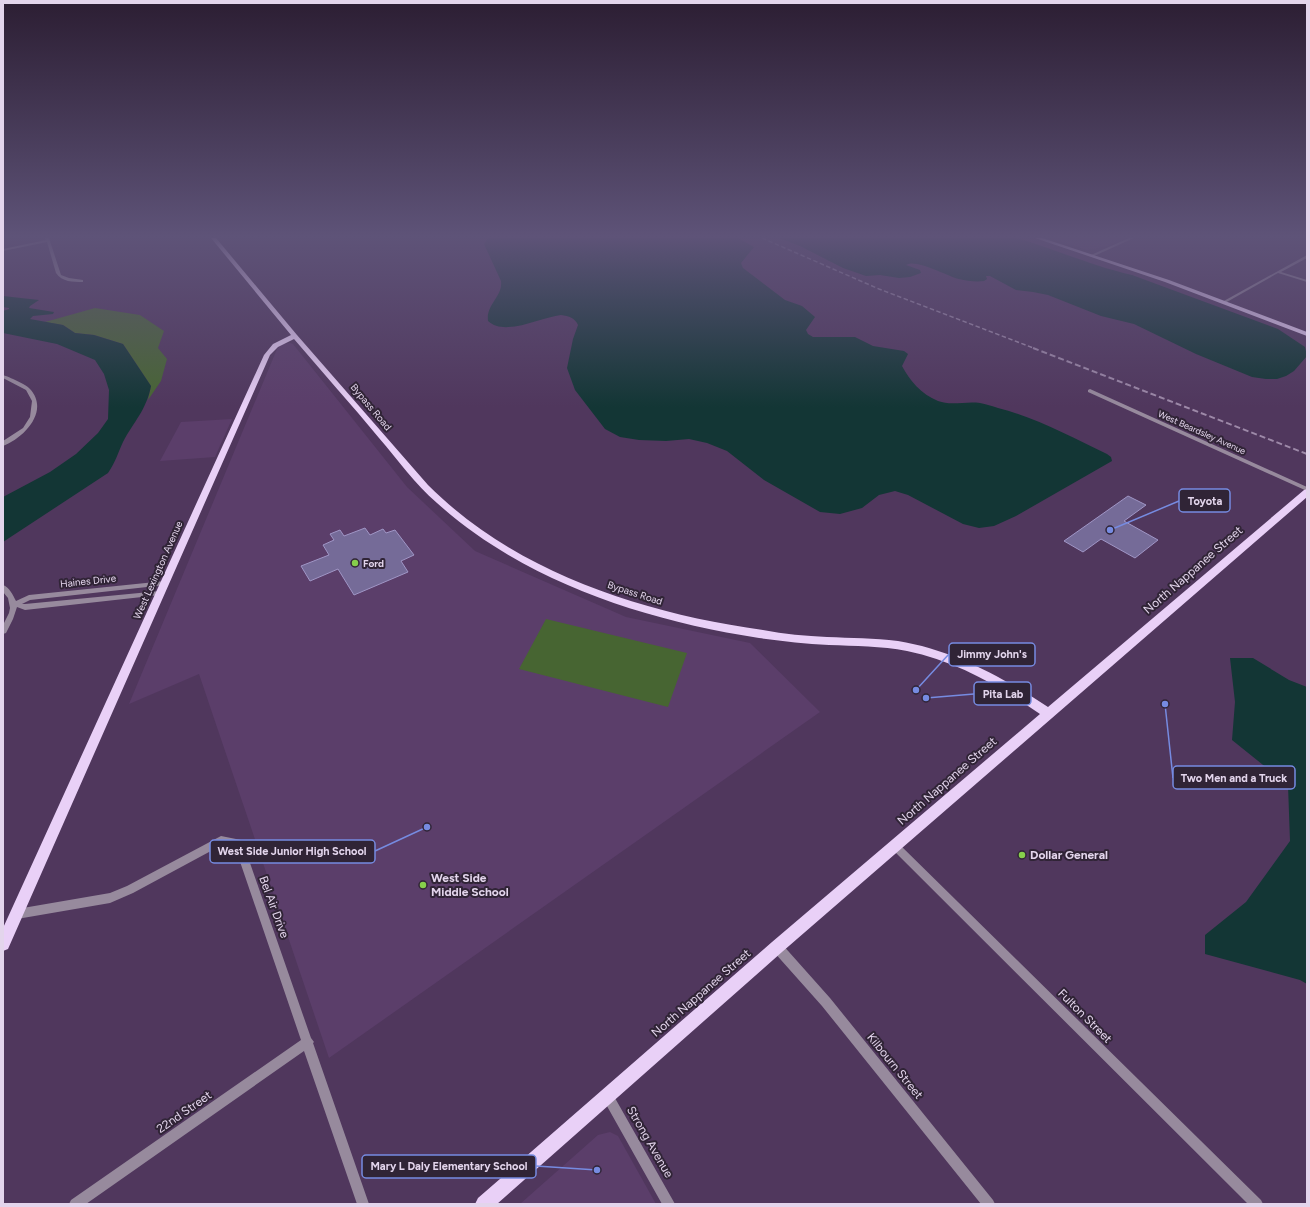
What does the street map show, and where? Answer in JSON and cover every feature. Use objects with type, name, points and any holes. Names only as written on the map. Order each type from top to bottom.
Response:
[{"type":"main road","points":[[261,294],[296,336]]},
{"type":"main road","points":[[1203,294],[1307,334]]},
{"type":"main road","name":"West Lexington Avenue","points":[[3,944],[267,355],[279,342],[296,336]]},
{"type":"main road","name":"Bypass Road","points":[[296,336],[415,476],[438,500],[482,534],[537,566],[574,583],[613,598],[685,619],[717,626],[790,638],[880,643],[927,651],[979,671],[1006,686],[1049,714]]},
{"type":"main road","name":"North Nappanee Street","points":[[484,1204],[607,1094],[1307,491]]},
{"type":"street","points":[[1224,302],[1239,294]]},
{"type":"street","points":[[3,376],[28,389],[35,401],[33,417],[24,429],[3,444]]},
{"type":"street","name":"West Beardsley Avenue","points":[[1090,391],[1307,491]]},
{"type":"street","name":"Haines Drive","points":[[14,604],[29,598],[165,583]]},
{"type":"street","points":[[3,587],[12,595],[14,604],[10,620],[3,631]]},
{"type":"street","name":"Haines Drive","points":[[14,604],[25,607],[160,593]]},
{"type":"street","name":"Bel Air Drive","points":[[17,914],[110,898],[130,890],[221,840],[238,843],[363,1204]]},
{"type":"street","name":"Fulton Street","points":[[895,846],[1257,1204]]},
{"type":"street","name":"Kilbourn Street","points":[[777,947],[826,1002],[989,1204]]},
{"type":"street","name":"22nd Street","points":[[76,1204],[308,1042]]},
{"type":"street","name":"Strong Avenue","points":[[607,1094],[669,1204]]},
{"type":"shaded area","points":[[499,294],[778,294],[785,300],[802,306],[815,317],[806,330],[808,334],[813,337],[855,337],[873,346],[904,351],[908,354],[902,366],[905,372],[921,391],[938,401],[948,403],[982,403],[1012,412],[1054,428],[1107,454],[1111,457],[1112,461],[1016,516],[994,526],[979,528],[963,524],[908,495],[895,491],[879,495],[862,508],[840,514],[820,512],[764,480],[727,451],[707,443],[689,439],[666,441],[639,440],[620,437],[605,429],[575,390],[567,368],[573,339],[578,325],[575,321],[569,317],[561,315],[523,325],[504,327],[495,325],[488,321],[489,310]]},
{"type":"shaded area","points":[[1045,294],[1184,294],[1278,329],[1305,347],[1307,356],[1294,371],[1286,376],[1277,379],[1252,377],[1196,354],[1134,324],[1101,316]]},
{"type":"shaded area","points":[[3,296],[39,300],[29,308],[54,312],[53,314],[33,316],[30,319],[63,325],[75,333],[94,335],[123,344],[151,386],[143,409],[123,442],[115,462],[108,473],[3,542],[3,497],[50,472],[76,454],[98,433],[108,419],[109,390],[104,374],[95,360],[57,344],[3,333],[3,311],[9,308],[3,307]]},
{"type":"shaded area","name":"West Side Middle School","points":[[282,344],[293,344],[407,487],[475,551],[626,617],[750,643],[820,712],[329,1058],[199,674],[129,704],[277,349]]},
{"type":"shaded area","points":[[232,419],[215,457],[160,461],[181,422]]},
{"type":"shaded area","points":[[1230,658],[1253,658],[1289,680],[1307,687],[1307,984],[1300,980],[1205,954],[1205,935],[1246,902],[1290,841],[1288,785],[1232,740],[1235,702]]},
{"type":"shaded area","points":[[610,1132],[618,1136],[656,1204],[520,1204],[598,1135]]},
{"type":"green space","points":[[95,308],[140,315],[164,331],[158,348],[167,359],[161,381],[148,400],[151,386],[123,344],[94,335],[75,333],[63,325],[45,322]]},
{"type":"green space","points":[[546,619],[687,653],[668,707],[519,669]]},
{"type":"building","points":[[1128,496],[1146,505],[1124,521],[1158,540],[1135,558],[1101,539],[1083,552],[1064,541]]},
{"type":"building","name":"Ford","points":[[365,528],[370,535],[383,529],[386,533],[395,530],[414,555],[401,561],[408,572],[354,595],[338,569],[310,581],[301,566],[329,555],[323,545],[334,540],[330,534],[340,530],[344,536]]},
{"type":"railway","points":[[893,294],[1036,349]]},
{"type":"railway","points":[[1033,348],[1307,454]]},
{"type":"place","name":"Toyota","points":[[1110,530]]},
{"type":"place","name":"Ford","points":[[355,563]]},
{"type":"place","name":"Jimmy John's","points":[[916,690]]},
{"type":"place","name":"Pita Lab","points":[[926,698]]},
{"type":"place","name":"Two Men and a Truck","points":[[1165,704]]},
{"type":"place","name":"West Side Junior High School","points":[[427,827]]},
{"type":"place","name":"Dollar General","points":[[1022,855]]},
{"type":"place","name":"West Side Middle School","points":[[423,885]]},
{"type":"place","name":"Mary L Daly Elementary School","points":[[597,1170]]}]
